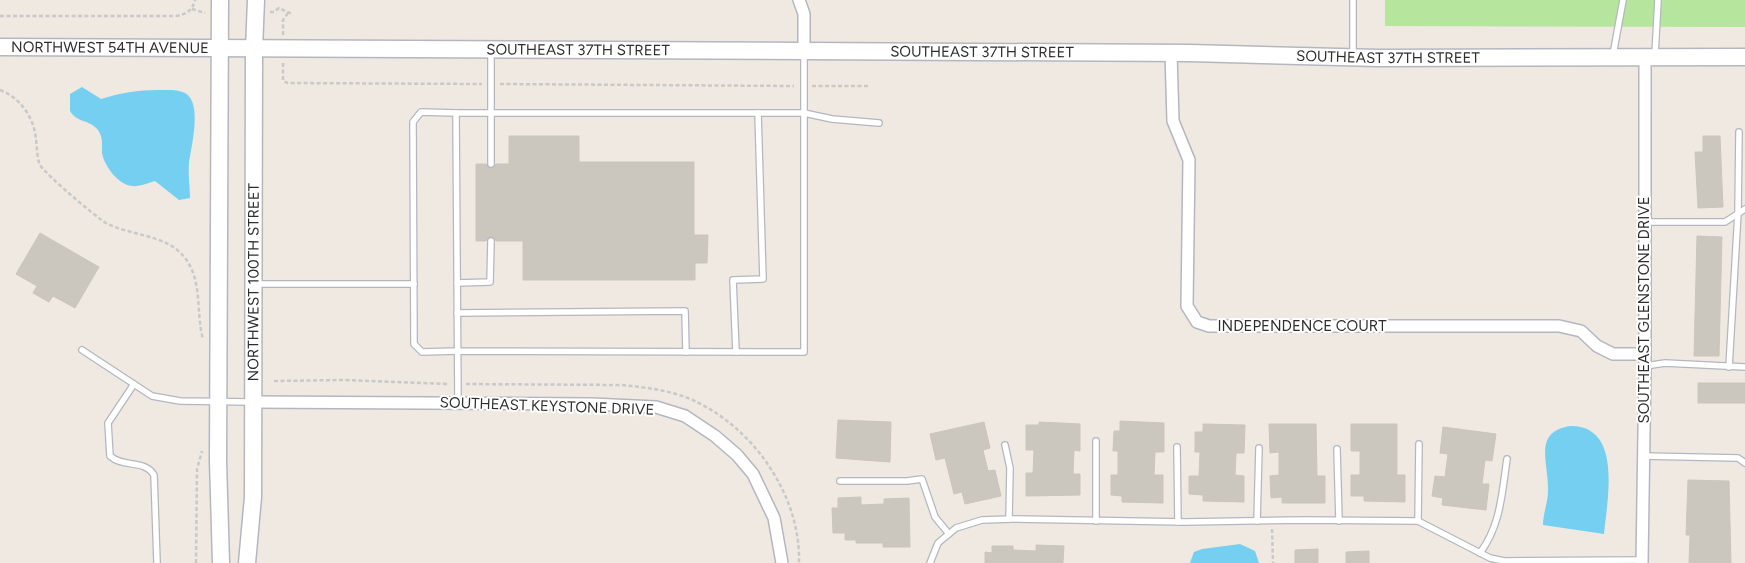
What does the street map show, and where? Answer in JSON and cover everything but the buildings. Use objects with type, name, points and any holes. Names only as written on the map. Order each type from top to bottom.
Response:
[{"type":"street","points":[[220,0],[219,528],[222,563]]},
{"type":"street","name":"NORTHWEST 100TH STREET","points":[[247,563],[253,497],[254,49],[256,0]]},
{"type":"street","points":[[799,0],[804,14],[804,52]]},
{"type":"street","name":"NORTHWEST 54TH AVENUE","points":[[0,47],[221,49]]},
{"type":"street","name":"SOUTHEAST 37TH STREET","points":[[221,49],[1171,53],[1353,57],[1745,57]]},
{"type":"street","name":"INDEPENDENCE COURT","points":[[1171,53],[1173,121],[1189,160],[1187,306],[1197,322],[1209,326],[1559,326],[1581,331],[1596,346],[1614,354],[1644,360]]},
{"type":"street","name":"SOUTHEAST GLENSTONE DRIVE","points":[[1642,562],[1643,222],[1650,57]]},
{"type":"street","name":"SOUTHEAST KEYSTONE DRIVE","points":[[253,402],[592,404],[656,407],[685,416],[715,436],[737,455],[753,474],[774,518],[782,563]]},
{"type":"lane","points":[[1353,0],[1353,57]]},
{"type":"lane","points":[[1613,57],[1623,0]]},
{"type":"lane","points":[[1650,57],[1658,0]]},
{"type":"lane","points":[[491,51],[491,164]]},
{"type":"lane","points":[[804,52],[804,86],[804,113],[804,352],[422,352],[414,344],[413,122],[421,112],[804,113],[832,119],[879,123]]},
{"type":"lane","points":[[456,113],[458,403]]},
{"type":"lane","points":[[736,352],[733,280],[763,279],[758,113]]},
{"type":"lane","points":[[1729,367],[1738,213],[1740,132]]},
{"type":"lane","points":[[1643,222],[1725,222],[1745,209]]},
{"type":"lane","points":[[457,283],[490,282],[491,240]]},
{"type":"lane","points":[[253,284],[414,284]]},
{"type":"lane","points":[[458,314],[685,311],[686,352]]},
{"type":"lane","points":[[82,350],[152,396],[180,401],[253,402]]},
{"type":"lane","points":[[1644,360],[1665,364],[1745,367]]},
{"type":"lane","points":[[134,384],[108,423],[110,456],[117,462],[144,465],[150,468],[154,475],[157,562]]},
{"type":"lane","points":[[1096,441],[1096,521]]},
{"type":"lane","points":[[1418,521],[1419,444]]},
{"type":"lane","points":[[1005,445],[1010,468],[1009,519]]},
{"type":"lane","points":[[1177,446],[1178,522]]},
{"type":"lane","points":[[1257,521],[1259,448]]},
{"type":"lane","points":[[1338,449],[1338,521]]},
{"type":"lane","points":[[1643,456],[1738,458],[1745,463]]},
{"type":"lane","points":[[1480,553],[1490,539],[1498,517],[1507,459]]},
{"type":"lane","points":[[840,481],[907,481],[922,478],[936,516],[949,534]]},
{"type":"lane","points":[[930,563],[938,544],[956,528],[982,520],[1009,519],[1178,522],[1272,520],[1418,521],[1497,561],[1642,562]]},
{"type":"path","points":[[0,16],[176,16],[186,14],[192,8],[195,0]]},
{"type":"path","points":[[192,8],[201,13]]},
{"type":"path","points":[[292,14],[288,13],[283,20],[283,81],[288,83],[868,86]]},
{"type":"path","points":[[0,90],[24,107],[32,120],[40,165],[90,213],[107,223],[161,240],[183,256],[195,280],[199,323],[203,341]]},
{"type":"path","points":[[196,563],[197,469],[202,448]]},
{"type":"path","points":[[1272,520],[1273,563]]},
{"type":"green space","points":[[1385,0],[1745,0],[1745,27],[1385,26]]},
{"type":"water","points":[[82,87],[101,99],[129,92],[165,90],[182,92],[190,98],[194,106],[195,126],[189,163],[190,198],[179,200],[155,181],[141,185],[127,185],[113,174],[103,158],[101,138],[98,130],[91,124],[73,115],[70,111],[70,94]]},
{"type":"water","points":[[1571,426],[1587,429],[1599,438],[1605,451],[1609,485],[1604,534],[1543,525],[1548,491],[1545,459],[1547,441],[1551,434],[1559,429]]},
{"type":"water","points":[[1240,544],[1255,551],[1259,563],[1190,563],[1194,552],[1202,549]]}]
